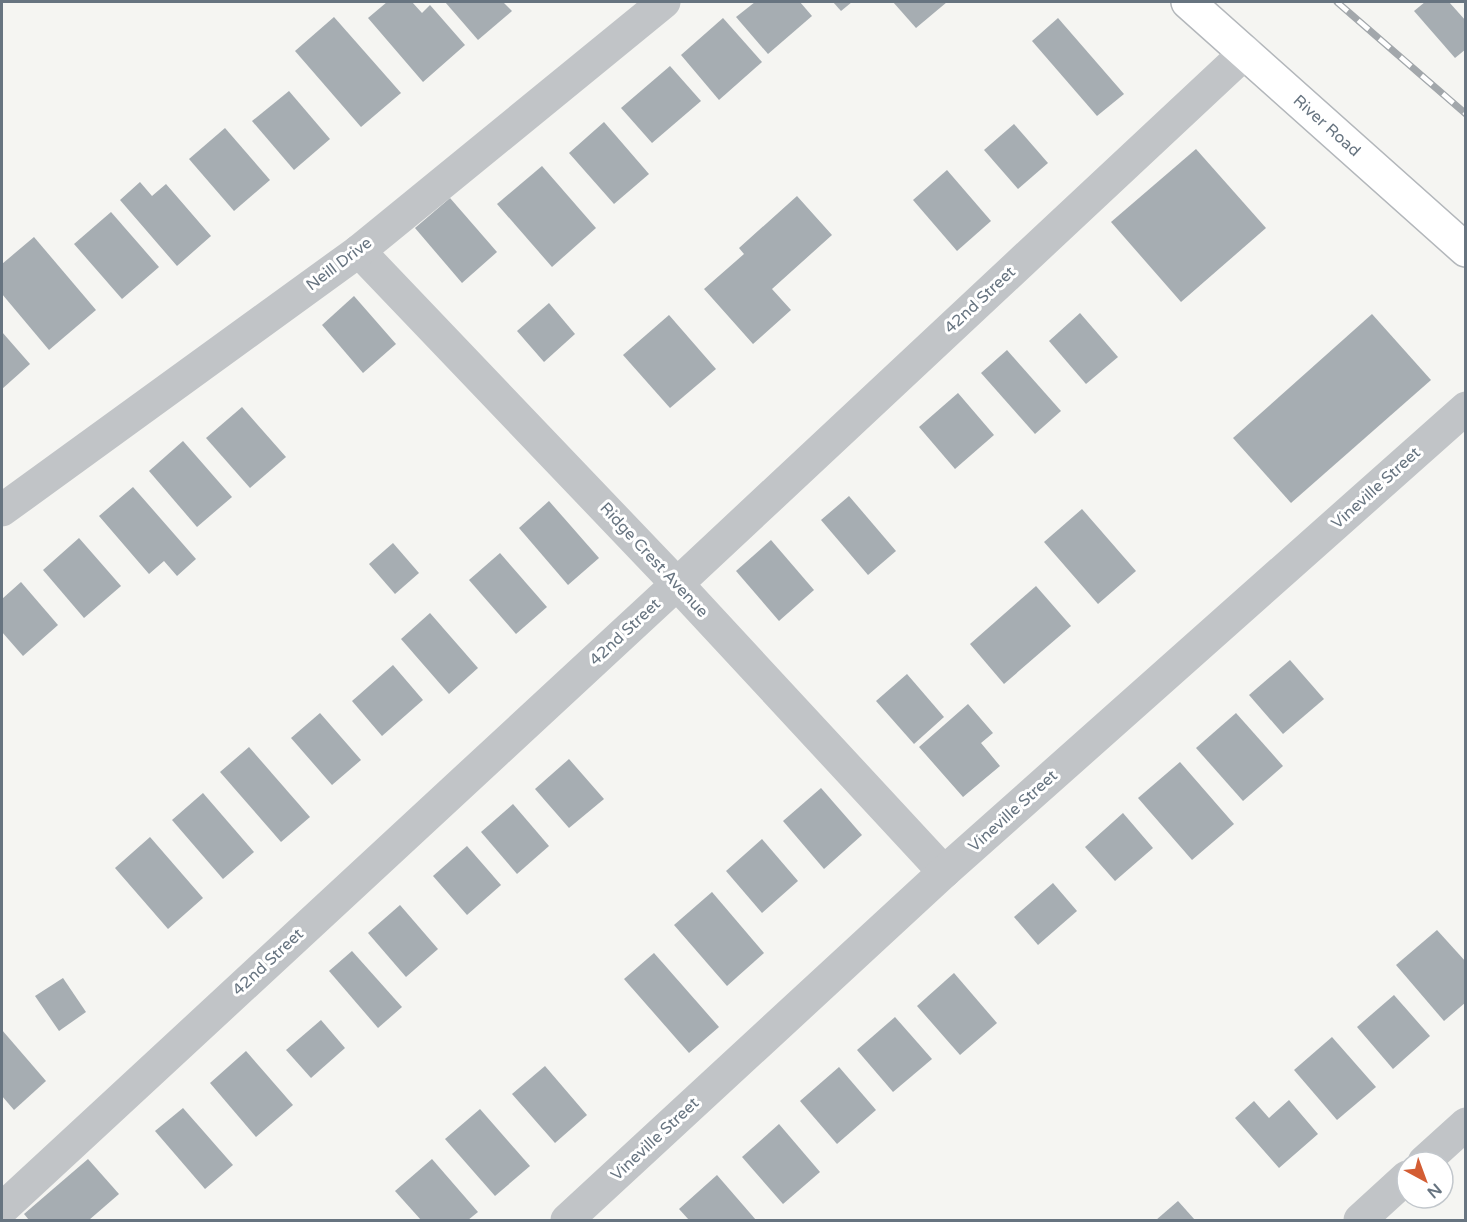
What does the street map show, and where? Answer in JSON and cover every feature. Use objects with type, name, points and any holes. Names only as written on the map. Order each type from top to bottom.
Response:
[{"type":"main road","name":"River Road","points":[[1188,2],[1466,250]]},
{"type":"street","name":"Neill Drive","points":[[2,510],[359,251],[664,2]]},
{"type":"street","name":"42nd Street","points":[[2,1209],[677,584],[1246,52]]},
{"type":"street","name":"Ridge Crest Avenue","points":[[359,251],[677,584],[944,873]]},
{"type":"street","name":"Vineville Street","points":[[567,1221],[944,873],[1466,408]]},
{"type":"street","points":[[1437,1150],[1466,1124]]},
{"type":"street","points":[[1360,1221],[1395,1188]]},
{"type":"building","points":[[387,2],[412,2],[422,13],[430,5],[465,45],[423,82],[368,18]]},
{"type":"building","points":[[445,2],[503,2],[512,11],[478,40]]},
{"type":"building","points":[[755,2],[800,2],[812,16],[768,54],[736,17]]},
{"type":"building","points":[[833,2],[852,2],[841,11]]},
{"type":"building","points":[[893,2],[947,2],[916,28]]},
{"type":"building","points":[[1425,2],[1449,2],[1466,21],[1466,49],[1455,58],[1414,11]]},
{"type":"building","points":[[334,17],[401,93],[361,127],[295,51]]},
{"type":"building","points":[[723,18],[762,62],[719,100],[681,55]]},
{"type":"building","points":[[1058,18],[1124,94],[1097,116],[1032,41]]},
{"type":"building","points":[[670,66],[701,101],[652,143],[621,108]]},
{"type":"building","points":[[289,91],[330,139],[294,170],[252,121]]},
{"type":"building","points":[[604,122],[649,174],[614,204],[569,153]]},
{"type":"building","points":[[1014,124],[1048,163],[1018,189],[984,150]]},
{"type":"building","points":[[225,128],[270,180],[234,211],[189,159]]},
{"type":"building","points":[[1196,149],[1266,228],[1181,302],[1111,222]]},
{"type":"building","points":[[542,166],[596,228],[552,267],[497,204]]},
{"type":"building","points":[[947,170],[991,221],[957,251],[913,200]]},
{"type":"building","points":[[140,182],[152,196],[166,184],[211,236],[177,266],[120,200]]},
{"type":"building","points":[[797,196],[832,235],[772,289],[791,310],[753,344],[704,289],[744,254],[739,248]]},
{"type":"building","points":[[450,198],[497,252],[462,283],[415,228]]},
{"type":"building","points":[[111,212],[159,267],[122,299],[74,244]]},
{"type":"building","points":[[34,237],[96,310],[49,350],[2,294],[2,264]]},
{"type":"building","points":[[354,296],[396,344],[363,373],[322,325]]},
{"type":"building","points":[[549,303],[575,334],[544,362],[517,331]]},
{"type":"building","points":[[1080,313],[1118,357],[1086,384],[1049,341]]},
{"type":"building","points":[[1372,314],[1431,380],[1291,503],[1233,438]]},
{"type":"building","points":[[669,315],[716,369],[670,408],[623,355]]},
{"type":"building","points":[[2,332],[30,364],[2,389]]},
{"type":"building","points":[[1007,350],[1061,411],[1035,434],[981,373]]},
{"type":"building","points":[[958,393],[994,435],[955,469],[919,427]]},
{"type":"building","points":[[242,407],[286,457],[250,488],[206,438]]},
{"type":"building","points":[[183,441],[232,497],[197,527],[149,471]]},
{"type":"building","points":[[133,487],[196,559],[177,576],[164,561],[149,574],[99,516]]},
{"type":"building","points":[[849,496],[896,551],[868,575],[821,520]]},
{"type":"building","points":[[549,501],[599,558],[568,585],[519,528]]},
{"type":"building","points":[[1082,509],[1136,571],[1098,604],[1044,542]]},
{"type":"building","points":[[79,538],[121,586],[84,618],[43,570]]},
{"type":"building","points":[[771,540],[814,590],[779,621],[736,571]]},
{"type":"building","points":[[393,543],[419,573],[395,594],[369,564]]},
{"type":"building","points":[[500,553],[547,607],[516,634],[469,580]]},
{"type":"building","points":[[21,582],[58,625],[23,656],[2,632],[2,599]]},
{"type":"building","points":[[1036,586],[1071,626],[1004,684],[970,644]]},
{"type":"building","points":[[430,613],[478,668],[449,694],[401,639]]},
{"type":"building","points":[[1290,660],[1324,699],[1283,734],[1249,695]]},
{"type":"building","points":[[393,665],[423,700],[382,736],[352,701]]},
{"type":"building","points":[[907,674],[944,717],[914,744],[876,701]]},
{"type":"building","points":[[968,704],[993,733],[981,743],[1000,766],[963,797],[919,747]]},
{"type":"building","points":[[320,713],[361,760],[332,785],[291,738]]},
{"type":"building","points":[[1236,713],[1283,766],[1243,801],[1196,748]]},
{"type":"building","points":[[249,747],[310,817],[281,842],[220,772]]},
{"type":"building","points":[[569,759],[604,799],[569,828],[535,789]]},
{"type":"building","points":[[1180,762],[1234,824],[1192,860],[1138,798]]},
{"type":"building","points":[[821,788],[862,835],[824,869],[783,821]]},
{"type":"building","points":[[203,793],[254,852],[223,879],[172,820]]},
{"type":"building","points":[[513,804],[549,846],[517,874],[481,832]]},
{"type":"building","points":[[1123,813],[1153,848],[1115,881],[1085,847]]},
{"type":"building","points":[[150,837],[203,898],[168,929],[115,868]]},
{"type":"building","points":[[762,839],[798,881],[762,913],[726,871]]},
{"type":"building","points":[[467,846],[501,885],[467,915],[433,876]]},
{"type":"building","points":[[1053,883],[1077,911],[1038,945],[1014,917]]},
{"type":"building","points":[[712,892],[764,953],[727,986],[674,925]]},
{"type":"building","points":[[400,905],[438,949],[406,977],[368,933]]},
{"type":"building","points":[[1437,930],[1466,962],[1466,1002],[1444,1021],[1396,965]]},
{"type":"building","points":[[352,951],[402,1007],[378,1028],[329,971]]},
{"type":"building","points":[[654,953],[719,1027],[689,1053],[624,979]]},
{"type":"building","points":[[954,973],[997,1023],[960,1055],[917,1006]]},
{"type":"building","points":[[63,978],[86,1012],[59,1031],[35,996]]},
{"type":"building","points":[[1394,995],[1430,1036],[1393,1069],[1357,1027]]},
{"type":"building","points":[[895,1017],[932,1059],[893,1092],[857,1050]]},
{"type":"building","points":[[321,1020],[345,1048],[311,1078],[286,1050]]},
{"type":"building","points":[[2,1030],[46,1081],[14,1110],[2,1096]]},
{"type":"building","points":[[1332,1037],[1376,1087],[1337,1120],[1294,1070]]},
{"type":"building","points":[[246,1051],[293,1105],[256,1137],[210,1083]]},
{"type":"building","points":[[545,1066],[587,1115],[555,1143],[512,1094]]},
{"type":"building","points":[[839,1067],[876,1110],[837,1144],[800,1101]]},
{"type":"building","points":[[1289,1100],[1318,1134],[1279,1168],[1235,1118],[1254,1101],[1269,1118]]},
{"type":"building","points":[[183,1108],[233,1165],[205,1189],[155,1131]]},
{"type":"building","points":[[480,1109],[530,1166],[495,1196],[445,1139]]},
{"type":"building","points":[[779,1124],[820,1172],[783,1204],[742,1157]]},
{"type":"building","points":[[88,1159],[119,1194],[89,1220],[29,1220],[24,1214]]},
{"type":"building","points":[[432,1159],[478,1212],[468,1220],[421,1220],[395,1191]]},
{"type":"building","points":[[717,1175],[756,1220],[689,1220],[679,1209]]},
{"type":"building","points":[[1178,1201],[1195,1220],[1156,1220]]},
{"type":"railway","points":[[1337,2],[1466,114]]}]
